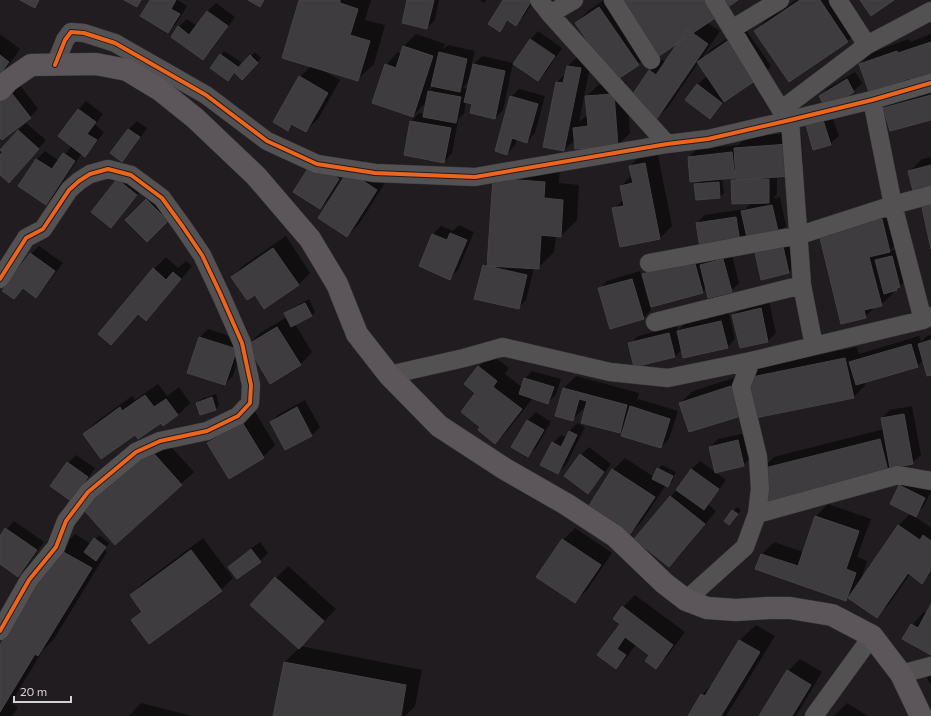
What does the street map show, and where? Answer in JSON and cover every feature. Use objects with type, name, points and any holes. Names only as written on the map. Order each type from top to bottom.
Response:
[{"type":"main road","points":[[0,90],[8,81],[31,65],[55,66],[96,64],[127,70],[160,90],[195,118],[256,176],[310,239],[336,284],[357,334],[389,375],[439,426],[505,469],[566,504],[615,536],[664,583],[686,600],[707,608],[736,610],[790,608],[832,615],[872,636],[901,674],[921,716]]},
{"type":"street","points":[[574,0],[544,7],[666,144]]},
{"type":"street","points":[[613,0],[651,60]]},
{"type":"street","points":[[714,0],[786,115],[800,235],[802,285],[814,346]]},
{"type":"street","points":[[732,29],[780,0]]},
{"type":"street","points":[[838,0],[867,45]]},
{"type":"street","points":[[786,115],[867,45],[931,11]]},
{"type":"street","points":[[55,66],[65,40],[71,32],[84,33],[114,44],[206,95],[267,141],[317,164],[375,173],[474,177],[708,138],[786,115],[872,100],[931,83]]},
{"type":"street","points":[[389,375],[464,358],[503,347],[610,372],[668,378],[751,361],[927,318],[893,205],[872,100]]},
{"type":"street","points":[[0,279],[26,238],[43,228],[69,190],[79,181],[90,174],[108,169],[131,175],[162,198],[202,255],[242,343],[251,386],[250,403],[238,416],[207,431],[160,441],[136,452],[88,492],[66,521],[56,547],[29,580],[0,631]]},
{"type":"street","points":[[649,263],[800,235],[893,205],[931,195]]},
{"type":"street","points":[[655,322],[802,285]]},
{"type":"street","points":[[686,600],[745,547],[757,514],[760,489],[758,457],[741,387],[751,361]]},
{"type":"street","points":[[757,514],[898,475],[931,481]]},
{"type":"street","points":[[814,716],[872,636]]},
{"type":"street","points":[[901,674],[931,666]]},
{"type":"building","points":[[20,0],[39,0],[35,8]]},
{"type":"building","points":[[124,0],[141,0],[137,7]]},
{"type":"building","points":[[150,0],[176,0],[171,9],[180,14],[168,33],[140,16]]},
{"type":"building","points":[[248,0],[264,0],[260,7]]},
{"type":"building","points":[[299,0],[340,0],[340,3],[358,9],[350,35],[370,41],[358,81],[282,58]]},
{"type":"building","points":[[407,0],[434,0],[427,29],[402,23]]},
{"type":"building","points":[[503,0],[532,0],[516,26],[507,20],[500,32],[488,24]]},
{"type":"building","points":[[621,0],[711,0],[721,14],[659,56]]},
{"type":"building","points":[[718,0],[738,0],[725,9]]},
{"type":"building","points":[[800,0],[820,0],[848,42],[789,82],[754,31]]},
{"type":"building","points":[[860,0],[894,0],[871,16]]},
{"type":"building","points":[[599,7],[639,65],[615,81],[575,23]]},
{"type":"building","points":[[207,11],[228,26],[203,60],[171,37],[178,26],[189,35]]},
{"type":"building","points":[[687,29],[708,44],[656,120],[628,101],[649,70],[656,75]]},
{"type":"building","points":[[732,38],[759,78],[724,102],[697,62]]},
{"type":"building","points":[[530,39],[555,56],[538,81],[513,64]]},
{"type":"building","points":[[931,42],[931,75],[912,82],[910,78],[869,92],[859,64],[897,51],[898,53]]},
{"type":"building","points":[[403,46],[433,56],[413,117],[372,103],[385,64],[396,68]]},
{"type":"building","points":[[439,52],[467,59],[460,92],[431,86]]},
{"type":"building","points":[[220,54],[238,67],[228,81],[210,68]]},
{"type":"building","points":[[0,55],[9,62],[0,74]]},
{"type":"building","points":[[250,55],[258,63],[242,80],[234,72]]},
{"type":"building","points":[[473,64],[505,71],[495,119],[470,113],[472,104],[464,102]]},
{"type":"building","points":[[567,66],[581,68],[564,151],[543,147],[556,82],[563,83]]},
{"type":"building","points":[[299,76],[328,93],[306,132],[291,124],[288,131],[273,122]]},
{"type":"building","points":[[847,79],[854,92],[826,109],[819,96]]},
{"type":"building","points":[[697,84],[722,103],[710,119],[685,100]]},
{"type":"building","points":[[10,91],[31,118],[2,140],[0,138],[0,99]]},
{"type":"building","points":[[428,91],[461,97],[456,123],[423,117]]},
{"type":"building","points":[[614,94],[618,146],[575,149],[573,128],[588,126],[585,96]]},
{"type":"building","points":[[931,95],[931,120],[890,131],[883,108]]},
{"type":"building","points":[[510,96],[538,104],[527,143],[512,138],[507,155],[495,151]]},
{"type":"building","points":[[78,109],[96,122],[87,134],[97,140],[85,157],[58,136]]},
{"type":"building","points":[[823,120],[831,145],[813,150],[806,125]]},
{"type":"building","points":[[410,121],[451,128],[444,163],[404,155]]},
{"type":"building","points":[[128,129],[140,137],[122,162],[110,153]]},
{"type":"building","points":[[18,130],[39,149],[9,183],[0,175],[0,155],[3,152],[0,150]]},
{"type":"building","points":[[789,144],[791,176],[736,180],[734,148]]},
{"type":"building","points":[[732,152],[735,178],[690,182],[688,157]]},
{"type":"building","points":[[63,153],[75,161],[46,205],[18,186],[36,159],[52,169]]},
{"type":"building","points":[[312,162],[339,179],[320,209],[293,192]]},
{"type":"building","points":[[645,163],[660,239],[620,247],[612,208],[624,206],[620,186],[633,183],[629,166]]},
{"type":"building","points":[[931,165],[931,191],[914,195],[908,171]]},
{"type":"building","points":[[348,171],[377,190],[347,237],[318,218]]},
{"type":"building","points":[[493,178],[545,182],[544,198],[563,200],[561,237],[541,235],[539,269],[487,266]]},
{"type":"building","points":[[117,179],[137,195],[111,228],[91,212]]},
{"type":"building","points":[[769,179],[769,203],[732,204],[731,180]]},
{"type":"building","points":[[719,182],[720,198],[696,200],[694,184]]},
{"type":"building","points":[[146,199],[168,221],[147,242],[125,220]]},
{"type":"building","points":[[931,201],[931,249],[921,203]]},
{"type":"building","points":[[772,205],[779,235],[748,242],[741,211]]},
{"type":"building","points":[[736,217],[740,242],[700,248],[696,223]]},
{"type":"building","points":[[882,219],[890,252],[869,257],[882,306],[864,310],[866,318],[841,324],[819,234]]},
{"type":"building","points":[[450,233],[467,240],[450,280],[419,266],[432,234],[447,240]]},
{"type":"building","points":[[782,242],[789,273],[761,280],[754,248]]},
{"type":"building","points":[[273,248],[299,285],[264,309],[255,295],[247,300],[231,277]]},
{"type":"building","points":[[30,253],[55,271],[36,298],[23,288],[14,299],[2,291]]},
{"type":"building","points":[[892,256],[900,287],[897,288],[897,290],[884,294],[875,260]]},
{"type":"building","points":[[723,259],[732,292],[708,298],[700,265]]},
{"type":"building","points":[[694,260],[703,293],[651,307],[642,274]]},
{"type":"building","points":[[483,265],[527,275],[519,309],[474,299]]},
{"type":"building","points":[[153,268],[166,280],[173,272],[181,279],[146,321],[138,314],[111,345],[98,334]]},
{"type":"building","points":[[632,279],[644,319],[610,329],[598,288]]},
{"type":"building","points":[[305,303],[312,316],[291,327],[284,313]]},
{"type":"building","points":[[761,308],[768,342],[740,348],[732,315]]},
{"type":"building","points":[[721,321],[728,348],[683,358],[677,331]]},
{"type":"building","points":[[277,327],[301,365],[270,384],[247,345]]},
{"type":"building","points":[[669,333],[675,357],[634,367],[628,343]]},
{"type":"building","points":[[199,337],[237,349],[225,385],[187,373]]},
{"type":"building","points":[[931,340],[931,375],[927,376],[918,344]]},
{"type":"building","points":[[911,344],[918,367],[856,385],[849,362]]},
{"type":"building","points":[[845,358],[854,398],[755,418],[747,378]]},
{"type":"building","points":[[478,366],[497,381],[493,387],[522,409],[495,444],[478,430],[480,427],[461,412],[475,393],[464,384]]},
{"type":"building","points":[[524,378],[554,387],[548,404],[519,394]]},
{"type":"building","points":[[731,386],[741,416],[689,432],[679,403]]},
{"type":"building","points":[[563,388],[627,405],[620,433],[581,423],[587,401],[579,399],[573,421],[555,416]]},
{"type":"building","points":[[145,395],[154,407],[166,399],[178,415],[163,426],[161,423],[138,439],[135,435],[101,459],[83,434],[120,407],[122,411]]},
{"type":"building","points":[[212,397],[216,410],[200,415],[196,403]]},
{"type":"building","points":[[630,406],[670,419],[661,448],[621,436]]},
{"type":"building","points":[[297,407],[312,436],[285,450],[270,422]]},
{"type":"building","points":[[904,414],[913,464],[890,468],[881,418]]},
{"type":"building","points":[[527,420],[544,430],[528,457],[511,447]]},
{"type":"building","points":[[242,422],[264,458],[229,479],[207,443]]},
{"type":"building","points":[[569,431],[577,435],[558,474],[540,465],[552,442],[561,447]]},
{"type":"building","points":[[880,439],[888,471],[769,502],[761,469]]},
{"type":"building","points":[[738,440],[744,466],[715,473],[709,447]]},
{"type":"building","points":[[149,448],[182,485],[115,545],[82,508]]},
{"type":"building","points":[[580,454],[604,472],[588,494],[564,476]]},
{"type":"building","points":[[67,462],[88,477],[71,501],[50,486]]},
{"type":"building","points":[[657,468],[673,476],[668,487],[652,479]]},
{"type":"building","points":[[612,469],[655,497],[630,534],[588,507]]},
{"type":"building","points":[[691,469],[719,489],[704,510],[676,490]]},
{"type":"building","points":[[899,485],[925,498],[916,517],[890,504]]},
{"type":"building","points":[[670,496],[705,524],[669,567],[634,539]]},
{"type":"building","points":[[732,510],[738,514],[729,525],[724,521]]},
{"type":"building","points":[[815,516],[859,531],[846,569],[856,573],[846,601],[755,569],[761,554],[798,566]]},
{"type":"building","points":[[898,525],[920,540],[923,535],[931,541],[931,570],[922,584],[908,573],[877,618],[848,598]]},
{"type":"building","points":[[5,528],[37,550],[18,577],[0,564],[0,536]]},
{"type":"building","points":[[94,538],[106,547],[96,561],[84,552]]},
{"type":"building","points":[[562,539],[601,565],[575,603],[536,577]]},
{"type":"building","points":[[58,549],[92,568],[38,656],[35,654],[0,712],[0,645]]},
{"type":"building","points":[[251,549],[261,562],[237,579],[228,567]]},
{"type":"building","points":[[191,550],[222,591],[149,644],[131,620],[142,612],[130,595]]},
{"type":"building","points":[[275,577],[324,621],[299,649],[250,605]]},
{"type":"building","points":[[931,604],[931,655],[902,639],[911,624],[918,628]]},
{"type":"building","points":[[622,606],[673,645],[656,669],[645,661],[649,655],[625,637],[617,649],[626,655],[616,669],[597,655],[620,624],[613,619]]},
{"type":"building","points":[[739,640],[760,652],[721,716],[688,716],[701,694],[705,696]]},
{"type":"building","points":[[284,662],[406,685],[401,716],[273,716]]},
{"type":"building","points":[[787,670],[811,685],[792,716],[759,716]]},
{"type":"cycle path","points":[[55,65],[65,40],[71,32],[84,33],[115,43],[206,95],[267,141],[317,164],[375,173],[475,177],[667,144],[708,139],[872,100],[931,83]]},
{"type":"cycle path","points":[[0,279],[26,238],[43,229],[69,190],[79,181],[90,174],[108,169],[131,175],[162,198],[202,255],[242,343],[251,385],[250,403],[238,416],[207,431],[160,441],[136,452],[88,492],[66,521],[56,547],[29,580],[0,631]]}]
